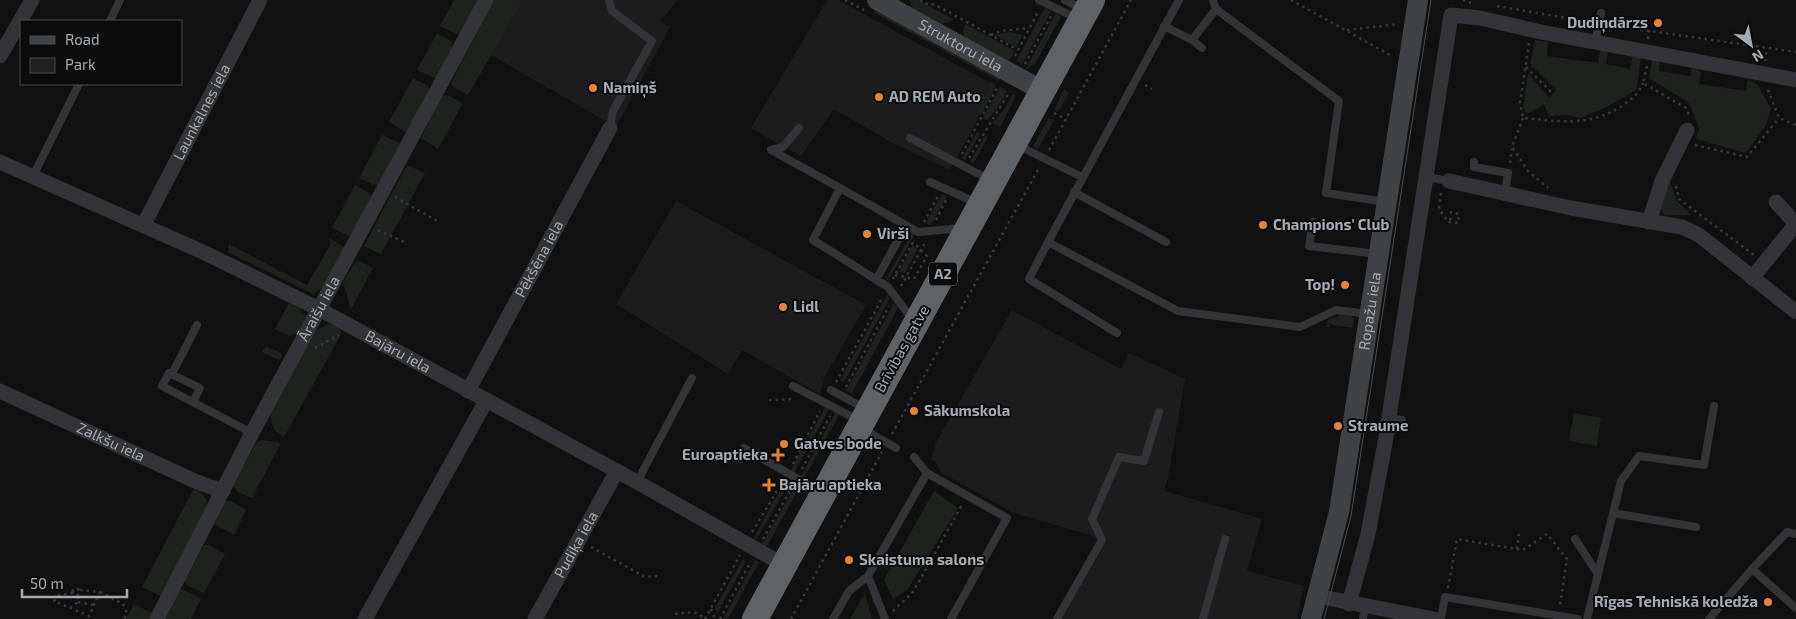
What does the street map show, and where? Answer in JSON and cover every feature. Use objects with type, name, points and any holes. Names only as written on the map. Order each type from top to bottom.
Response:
[{"type":"highway","name":"Brīvības gatve","points":[[755,619],[1015,144],[1047,101],[1081,8]]},
{"type":"street","points":[[21,20],[32,0]]},
{"type":"street","name":"Launkalnes iela","points":[[144,224],[260,0]]},
{"type":"street","name":"Āraišu iela","points":[[157,619],[252,434],[292,363],[319,309],[486,0]]},
{"type":"street","name":"Struktoru iela","points":[[877,0],[901,6],[1047,101]]},
{"type":"street","name":"Ropažu iela","points":[[1311,619],[1339,512],[1418,0]]},
{"type":"street","points":[[1349,604],[1396,419],[1426,177],[1451,15],[1480,18],[1796,80]]},
{"type":"street","points":[[0,56],[20,21]]},
{"type":"street","name":"Pēkšēna iela","points":[[468,392],[610,128]]},
{"type":"street","points":[[1649,222],[1670,165],[1684,136]]},
{"type":"street","name":"Bajāru iela","points":[[0,162],[144,224],[319,309],[468,392],[637,482],[784,565]]},
{"type":"street","points":[[1445,185],[1506,194],[1571,208],[1682,227],[1699,235],[1796,312]]},
{"type":"street","points":[[1752,278],[1796,224],[1776,202]]},
{"type":"street","name":"Zalkšu iela","points":[[0,391],[197,482],[223,491]]},
{"type":"street","points":[[365,619],[486,401]]},
{"type":"street","name":"Pudiķa iela","points":[[535,619],[617,471]]},
{"type":"street","points":[[1317,596],[1349,604],[1364,613],[1434,619]]},
{"type":"lane","points":[[110,20],[120,0]]},
{"type":"lane","points":[[609,0],[612,11],[652,41],[613,111],[610,128]]},
{"type":"lane","points":[[1117,333],[1029,279],[1074,192],[1179,0]]},
{"type":"lane","points":[[1213,0],[1216,9],[1339,101],[1326,193],[1386,202]]},
{"type":"lane","points":[[1041,1],[1055,8],[1081,8]]},
{"type":"lane","points":[[1192,40],[1216,9]]},
{"type":"lane","points":[[1595,42],[1601,12]]},
{"type":"lane","points":[[1164,26],[1192,40],[1202,48]]},
{"type":"lane","points":[[33,176],[78,85]]},
{"type":"lane","points":[[799,128],[783,147],[771,150],[906,226],[918,232],[930,232],[975,216],[951,192],[930,182]]},
{"type":"lane","points":[[910,138],[994,182]]},
{"type":"lane","points":[[1015,144],[1082,178]]},
{"type":"lane","points":[[1474,162],[1474,167],[1508,173],[1506,194]]},
{"type":"lane","points":[[1426,177],[1445,185]]},
{"type":"lane","points":[[840,188],[813,240],[896,295],[915,324]]},
{"type":"lane","points":[[1074,192],[1166,242]]},
{"type":"lane","points":[[1313,222],[1309,246],[1378,254]]},
{"type":"lane","points":[[876,280],[906,226]]},
{"type":"lane","points":[[1048,242],[1178,311],[1300,328],[1336,310],[1369,314]]},
{"type":"lane","points":[[172,374],[197,325]]},
{"type":"lane","points":[[193,402],[200,388],[168,372],[162,386],[252,434]]},
{"type":"lane","points":[[637,482],[692,378]]},
{"type":"lane","points":[[792,386],[834,408],[863,420]]},
{"type":"lane","points":[[831,390],[841,396],[863,420],[896,448]]},
{"type":"lane","points":[[1587,619],[1621,481],[1639,456],[1704,465],[1714,406]]},
{"type":"lane","points":[[1057,619],[1102,540],[1092,519],[1119,457],[1144,461],[1159,412]]},
{"type":"lane","points":[[744,448],[823,493]]},
{"type":"lane","points":[[914,457],[927,473],[1007,518],[951,619]]},
{"type":"lane","points":[[833,619],[849,591],[868,576],[927,473]]},
{"type":"lane","points":[[1613,513],[1696,527]]},
{"type":"lane","points":[[1709,619],[1786,532],[1796,534]]},
{"type":"lane","points":[[1203,619],[1225,539]]},
{"type":"lane","points":[[1575,539],[1598,574]]},
{"type":"lane","points":[[1752,569],[1796,608]]},
{"type":"lane","points":[[868,576],[885,619]]},
{"type":"lane","points":[[1441,619],[1446,597],[1578,619]]},
{"type":"path","points":[[920,0],[929,5],[934,4]]},
{"type":"path","points":[[931,0],[934,4],[1018,50]]},
{"type":"path","points":[[791,619],[1131,0]]},
{"type":"path","points":[[1290,0],[1408,64]]},
{"type":"path","points":[[1012,61],[1030,28],[1041,1]]},
{"type":"path","points":[[1493,5],[1599,24],[1796,52]]},
{"type":"path","points":[[1022,69],[1055,8]]},
{"type":"path","points":[[1345,30],[1415,22]]},
{"type":"path","points":[[1015,24],[1017,28]]},
{"type":"path","points":[[991,36],[1017,28],[1030,28]]},
{"type":"path","points":[[1508,173],[1512,147],[1522,118],[1520,103],[1530,29]]},
{"type":"path","points":[[1522,118],[1579,122],[1611,114],[1639,92],[1643,83],[1649,52]]},
{"type":"path","points":[[1526,67],[1553,94]]},
{"type":"path","points":[[1643,83],[1686,108],[1691,120],[1684,136],[1747,157],[1779,118]]},
{"type":"path","points":[[964,167],[1013,85]]},
{"type":"path","points":[[1047,101],[1066,119]]},
{"type":"path","points":[[1512,147],[1528,171],[1550,190]]},
{"type":"path","points":[[1670,165],[1680,199],[1764,263]]},
{"type":"path","points":[[1445,185],[1440,209],[1450,222],[1458,223],[1459,214],[1451,212],[1450,222]]},
{"type":"path","points":[[383,191],[439,222]]},
{"type":"path","points":[[841,396],[951,192]]},
{"type":"path","points":[[365,224],[404,242]]},
{"type":"path","points":[[895,274],[914,278],[927,256],[913,242]]},
{"type":"path","points":[[292,363],[331,339],[357,329]]},
{"type":"path","points":[[675,614],[694,612],[705,619],[797,478],[834,408]]},
{"type":"path","points":[[885,619],[913,592],[967,495]]},
{"type":"path","points":[[1517,549],[1519,533]]},
{"type":"path","points":[[1446,597],[1457,539],[1524,550],[1547,534],[1567,559],[1558,616]]},
{"type":"path","points":[[578,540],[645,577],[659,576]]},
{"type":"path","points":[[720,619],[753,548]]},
{"type":"path","points":[[73,593],[74,589],[100,592],[123,604],[127,613],[124,619]]},
{"type":"path","points":[[78,602],[77,595],[80,590]]},
{"type":"path","points":[[77,595],[73,593],[59,594],[54,601],[89,616],[100,592]]},
{"type":"path","points":[[70,608],[78,602],[94,605]]},
{"type":"path","points":[[711,608],[715,619]]},
{"type":"shaded area","name":"Namiņš","points":[[523,0],[678,0],[660,21],[670,27],[616,127],[489,54]]},
{"type":"shaded area","name":"AD REM Auto","points":[[827,0],[838,0],[994,85],[968,138],[949,170],[891,142],[834,109],[801,156],[751,128]]},
{"type":"shaded area","points":[[676,201],[866,305],[824,378],[820,394],[742,350],[728,374],[616,304]]},
{"type":"shaded area","points":[[1012,310],[1121,369],[1129,353],[1185,379],[1168,478],[1164,491],[1262,519],[1247,571],[1304,586],[1297,619],[1062,619],[1107,540],[1014,513],[940,472],[936,462],[931,459],[935,444]]},
{"type":"green space","points":[[454,0],[479,0],[463,32],[456,34],[440,26]]},
{"type":"green space","points":[[494,0],[523,0],[468,95],[453,87],[451,83]]},
{"type":"green space","points":[[909,0],[918,0],[953,19],[942,24],[913,8]]},
{"type":"green space","points":[[1045,8],[1051,11],[1022,64],[1016,61]]},
{"type":"green space","points":[[876,11],[1001,77],[999,81],[873,12]]},
{"type":"green space","points":[[1056,13],[1061,17],[1034,65],[1025,70]]},
{"type":"green space","points":[[965,24],[1015,51],[1009,61],[966,38],[963,33]]},
{"type":"green space","points":[[1009,32],[1023,35],[1016,47],[995,35]]},
{"type":"green space","points":[[437,33],[451,41],[453,47],[439,76],[435,78],[417,70]]},
{"type":"green space","points":[[1535,40],[1548,42],[1547,56],[1598,63],[1600,50],[1608,51],[1606,64],[1630,69],[1633,55],[1641,56],[1637,89],[1607,107],[1580,118],[1567,115],[1549,116],[1544,105],[1527,114],[1523,108],[1528,73],[1549,98],[1556,90],[1530,64]]},
{"type":"green space","points":[[1652,59],[1660,61],[1659,71],[1690,76],[1692,67],[1701,72],[1699,84],[1746,91],[1748,79],[1758,85],[1771,109],[1766,125],[1746,153],[1696,139],[1699,128],[1689,103],[1649,78]]},
{"type":"green space","points":[[413,78],[428,86],[430,91],[410,130],[404,131],[389,122]]},
{"type":"green space","points":[[991,82],[996,85],[981,115],[977,113],[989,93]]},
{"type":"green space","points":[[1000,87],[1007,91],[996,110],[987,120],[983,118]]},
{"type":"green space","points":[[1064,90],[1069,93],[1058,112],[1054,110]]},
{"type":"green space","points":[[1013,94],[1016,96],[1000,127],[992,123],[1003,111]]},
{"type":"green space","points":[[447,95],[463,103],[438,149],[421,138],[442,96]]},
{"type":"green space","points":[[1049,118],[1054,120],[1038,149],[1033,146]]},
{"type":"green space","points":[[977,132],[980,134],[965,160],[962,158]]},
{"type":"green space","points":[[382,135],[398,142],[400,146],[379,184],[373,185],[359,178]]},
{"type":"green space","points":[[985,136],[988,137],[973,164],[970,162]]},
{"type":"green space","points":[[407,165],[425,173],[381,254],[364,246]]},
{"type":"green space","points":[[1669,179],[1676,199],[1691,215],[1665,215],[1661,209]]},
{"type":"green space","points":[[355,185],[369,193],[372,198],[351,237],[332,228]]},
{"type":"green space","points":[[942,194],[947,196],[931,225],[926,223]]},
{"type":"green space","points":[[912,232],[915,234],[888,281],[886,279]]},
{"type":"green space","points":[[328,237],[344,247],[326,285],[313,294],[228,252],[229,244],[307,285],[331,243]]},
{"type":"green space","points":[[913,245],[917,250],[905,273],[899,272]]},
{"type":"green space","points":[[360,261],[373,268],[351,309],[343,283],[355,262]]},
{"type":"green space","points":[[887,295],[890,298],[844,382],[840,380]]},
{"type":"green space","points":[[289,303],[299,308],[306,317],[298,333],[289,336],[275,329]]},
{"type":"green space","points":[[894,303],[898,308],[852,393],[846,391]]},
{"type":"green space","points":[[1341,315],[1354,317],[1353,328],[1329,324],[1329,327],[1325,327],[1328,320]]},
{"type":"green space","points":[[328,324],[338,327],[341,331],[340,336],[284,437],[274,430],[270,415],[315,331]]},
{"type":"green space","points":[[266,346],[281,353],[282,357],[279,360],[262,352]]},
{"type":"green space","points":[[825,408],[829,409],[793,475],[789,473]]},
{"type":"green space","points":[[835,413],[839,415],[803,480],[800,478]]},
{"type":"green space","points":[[1574,413],[1601,418],[1597,446],[1569,441]]},
{"type":"green space","points":[[262,440],[281,443],[252,498],[238,492],[233,486],[257,442]]},
{"type":"green space","points":[[785,481],[789,483],[757,539],[754,537]]},
{"type":"green space","points":[[795,486],[799,488],[767,546],[761,546]]},
{"type":"green space","points":[[193,490],[200,492],[207,500],[206,508],[161,595],[159,595],[142,587]]},
{"type":"green space","points":[[934,491],[958,508],[908,589],[893,599],[884,580]]},
{"type":"green space","points":[[225,501],[231,501],[246,510],[234,535],[214,524]]},
{"type":"green space","points":[[204,545],[209,545],[225,554],[204,593],[188,586],[185,581]]},
{"type":"green space","points":[[743,559],[746,561],[717,614],[715,608]]},
{"type":"green space","points":[[755,560],[759,562],[728,619],[723,619]]},
{"type":"green space","points":[[183,589],[201,599],[191,619],[166,619],[179,591]]},
{"type":"green space","points":[[865,593],[872,619],[850,619]]},
{"type":"green space","points":[[134,604],[152,613],[149,619],[126,619]]},
{"type":"tram line","points":[[1324,619],[1351,516],[1431,0]]},
{"type":"place","name":"Dudiņdārzs","points":[[1658,23]]},
{"type":"place","name":"Namiņš","points":[[593,88]]},
{"type":"place","name":"AD REM Auto","points":[[879,97]]},
{"type":"place","name":"Champions' Club","points":[[1263,225]]},
{"type":"place","name":"Virši","points":[[867,234]]},
{"type":"place","name":"Top!","points":[[1345,285]]},
{"type":"place","name":"Lidl","points":[[783,307]]},
{"type":"place","name":"Sākumskola","points":[[914,411]]},
{"type":"place","name":"Straume","points":[[1338,426]]},
{"type":"place","name":"Gatves bode","points":[[784,444]]},
{"type":"place","name":"Euroaptieka","points":[[778,455]]},
{"type":"place","name":"Bajāru aptieka","points":[[769,485]]},
{"type":"place","name":"Skaistuma salons","points":[[849,560]]},
{"type":"place","name":"Rīgas Tehniskā koledža","points":[[1768,602]]}]
